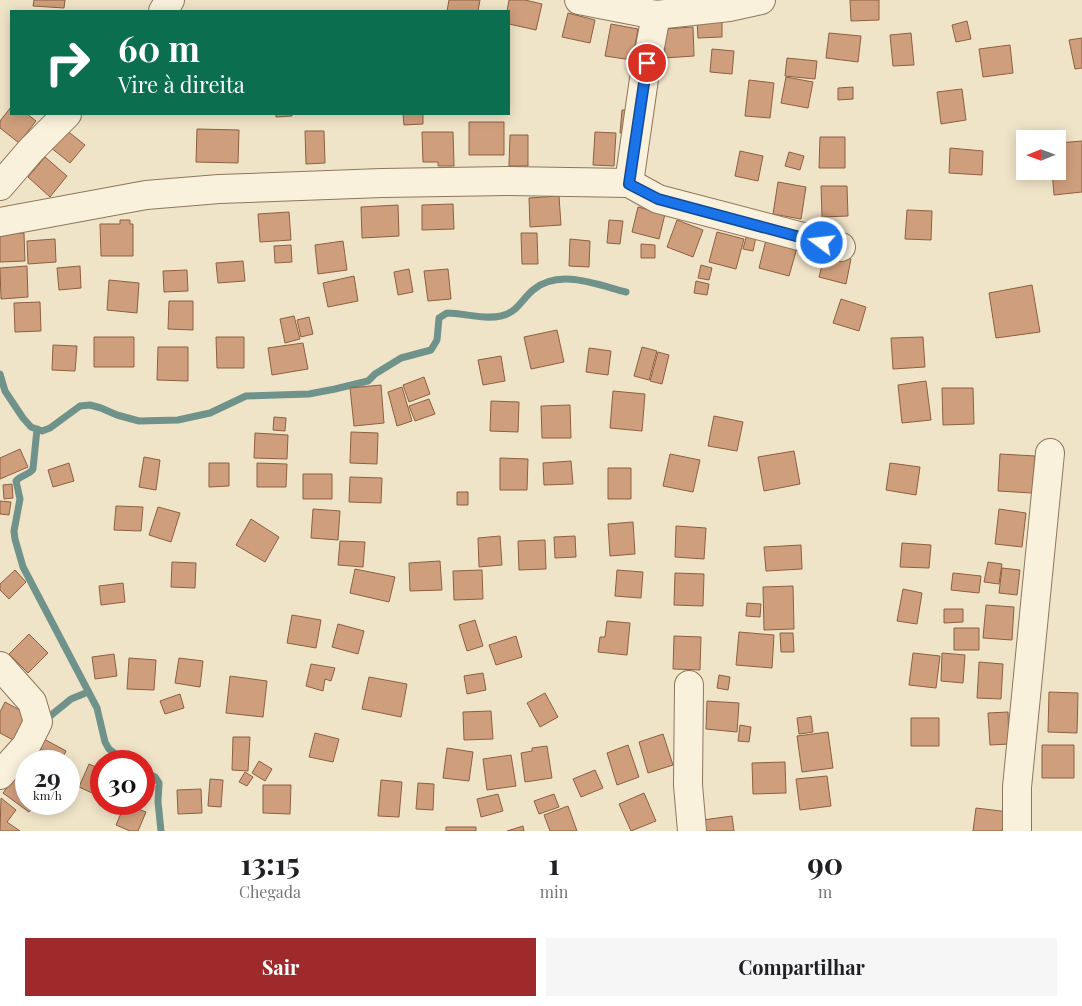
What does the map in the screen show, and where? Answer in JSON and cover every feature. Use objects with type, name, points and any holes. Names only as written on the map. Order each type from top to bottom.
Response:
[{"type":"street","points":[[579,0],[656,15],[729,3],[761,0]]},
{"type":"street","points":[[629,184],[644,79],[656,15]]},
{"type":"street","points":[[0,186],[31,150],[66,115]]},
{"type":"street","points":[[0,222],[146,195],[219,189],[508,181],[629,184],[658,199],[840,248]]},
{"type":"street","points":[[1017,831],[1017,787],[1050,453]]},
{"type":"street","points":[[0,666],[32,702],[38,722],[26,746],[0,775]]},
{"type":"street","points":[[689,685],[688,785],[692,831]]},
{"type":"building","points":[[34,0],[65,0],[64,8],[33,6]]},
{"type":"building","points":[[449,0],[480,0],[478,10],[447,10]]},
{"type":"building","points":[[509,0],[525,0],[542,4],[536,30],[510,24],[510,10],[507,10]]},
{"type":"building","points":[[850,0],[879,0],[879,20],[851,21]]},
{"type":"building","points":[[568,13],[595,20],[590,43],[562,37]]},
{"type":"building","points":[[697,20],[722,20],[722,37],[698,38]]},
{"type":"building","points":[[967,21],[971,39],[956,42],[952,25]]},
{"type":"building","points":[[611,24],[638,29],[632,60],[605,56]]},
{"type":"building","points":[[693,27],[694,56],[665,58],[664,29]]},
{"type":"building","points":[[829,33],[861,36],[858,62],[826,58]]},
{"type":"building","points":[[911,33],[914,65],[893,66],[890,35]]},
{"type":"building","points":[[1082,38],[1082,68],[1075,69],[1069,40]]},
{"type":"building","points":[[1010,45],[1013,73],[983,77],[979,49]]},
{"type":"building","points":[[712,49],[734,51],[732,74],[710,72]]},
{"type":"building","points":[[787,58],[817,61],[815,79],[785,76]]},
{"type":"building","points":[[786,77],[813,82],[808,108],[781,103]]},
{"type":"building","points":[[749,80],[774,83],[770,118],[745,116]]},
{"type":"building","points":[[853,87],[853,99],[838,100],[838,88]]},
{"type":"building","points":[[962,89],[966,120],[941,124],[937,92]]},
{"type":"building","points":[[10,108],[10,115],[28,115],[36,121],[19,143],[0,128],[0,121]]},
{"type":"building","points":[[622,110],[630,110],[629,133],[620,133]]},
{"type":"building","points":[[276,115],[292,115],[292,116],[276,117]]},
{"type":"building","points":[[403,115],[423,115],[423,124],[404,125]]},
{"type":"building","points":[[469,122],[504,122],[504,155],[469,155]]},
{"type":"building","points":[[65,129],[85,145],[70,163],[50,147]]},
{"type":"building","points":[[197,129],[239,130],[238,163],[196,162]]},
{"type":"building","points":[[305,131],[324,131],[325,163],[306,164]]},
{"type":"building","points":[[422,132],[453,132],[454,166],[438,166],[438,162],[423,162]]},
{"type":"building","points":[[595,132],[616,133],[614,166],[593,165]]},
{"type":"building","points":[[510,135],[528,135],[528,166],[509,166]]},
{"type":"building","points":[[820,137],[845,137],[845,168],[819,168]]},
{"type":"building","points":[[1082,141],[1082,192],[1054,195],[1053,180],[1066,180],[1066,142]]},
{"type":"building","points":[[950,148],[983,151],[982,175],[949,173]]},
{"type":"building","points":[[740,151],[763,156],[758,181],[735,176]]},
{"type":"building","points":[[789,152],[804,156],[800,170],[785,166]]},
{"type":"building","points":[[45,157],[67,176],[50,197],[28,177]]},
{"type":"building","points":[[778,182],[806,187],[801,219],[773,214]]},
{"type":"building","points":[[821,186],[847,186],[848,216],[822,217]]},
{"type":"building","points":[[559,196],[561,225],[530,227],[529,198]]},
{"type":"building","points":[[453,204],[454,229],[422,230],[422,205]]},
{"type":"building","points":[[398,205],[399,236],[362,238],[361,207]]},
{"type":"building","points":[[638,207],[665,214],[659,239],[632,232]]},
{"type":"building","points":[[907,210],[932,211],[931,240],[905,239]]},
{"type":"building","points":[[289,212],[291,240],[260,242],[258,214]]},
{"type":"building","points":[[120,220],[130,220],[130,224],[133,224],[133,256],[101,256],[100,224],[120,224]]},
{"type":"building","points":[[609,220],[623,221],[620,244],[607,243]]},
{"type":"building","points":[[677,220],[703,230],[693,257],[667,247]]},
{"type":"building","points":[[717,232],[744,239],[736,269],[709,262]]},
{"type":"building","points":[[0,233],[24,233],[25,261],[0,262]]},
{"type":"building","points":[[521,233],[537,233],[538,264],[522,264]]},
{"type":"building","points":[[747,234],[756,237],[753,251],[743,249]]},
{"type":"building","points":[[55,239],[56,262],[28,264],[27,241]]},
{"type":"building","points":[[570,239],[590,241],[589,267],[569,266]]},
{"type":"building","points":[[766,240],[797,248],[789,276],[759,268]]},
{"type":"building","points":[[343,241],[347,270],[318,274],[315,245]]},
{"type":"building","points":[[641,244],[655,245],[655,258],[641,258]]},
{"type":"building","points":[[291,245],[292,262],[275,263],[274,246]]},
{"type":"building","points":[[825,253],[851,259],[846,284],[819,277]]},
{"type":"building","points":[[243,261],[245,281],[218,283],[216,263]]},
{"type":"building","points":[[701,265],[712,268],[709,280],[698,278]]},
{"type":"building","points":[[27,266],[28,297],[1,299],[0,268]]},
{"type":"building","points":[[80,266],[81,288],[59,290],[57,268]]},
{"type":"building","points":[[409,269],[413,292],[398,295],[394,272]]},
{"type":"building","points":[[448,269],[451,299],[428,301],[424,271]]},
{"type":"building","points":[[187,270],[188,291],[164,292],[163,271]]},
{"type":"building","points":[[354,276],[358,301],[328,307],[323,283]]},
{"type":"building","points":[[109,280],[139,283],[137,313],[107,310]]},
{"type":"building","points":[[696,281],[709,284],[707,295],[694,293]]},
{"type":"building","points":[[1032,285],[1040,332],[996,338],[989,293]]},
{"type":"building","points":[[841,299],[866,307],[859,331],[833,323]]},
{"type":"building","points":[[169,301],[193,301],[193,330],[168,329]]},
{"type":"building","points":[[40,302],[41,331],[15,332],[14,303]]},
{"type":"building","points":[[294,316],[300,339],[285,343],[280,319]]},
{"type":"building","points":[[309,317],[313,334],[301,337],[297,320]]},
{"type":"building","points":[[557,330],[564,362],[531,369],[524,337]]},
{"type":"building","points":[[94,337],[134,337],[134,367],[94,367]]},
{"type":"building","points":[[216,337],[244,337],[244,368],[217,368]]},
{"type":"building","points":[[923,337],[925,367],[893,369],[891,338]]},
{"type":"building","points":[[303,343],[308,369],[272,375],[268,348]]},
{"type":"building","points":[[53,345],[77,346],[75,371],[52,370]]},
{"type":"building","points":[[158,347],[188,347],[188,381],[157,380]]},
{"type":"building","points":[[642,347],[657,351],[649,380],[634,376]]},
{"type":"building","points":[[589,348],[611,351],[608,375],[586,372]]},
{"type":"building","points":[[658,352],[669,355],[662,384],[650,381]]},
{"type":"building","points":[[501,356],[505,381],[483,385],[478,360]]},
{"type":"building","points":[[424,377],[430,394],[409,402],[403,385]]},
{"type":"building","points":[[926,381],[931,420],[902,423],[898,385]]},
{"type":"building","points":[[381,385],[384,423],[354,426],[350,388]]},
{"type":"building","points":[[402,387],[412,421],[397,426],[388,392]]},
{"type":"building","points":[[942,388],[973,388],[974,424],[943,425]]},
{"type":"building","points":[[613,391],[645,394],[642,431],[610,428]]},
{"type":"building","points":[[429,399],[435,414],[415,421],[409,406]]},
{"type":"building","points":[[491,401],[519,402],[518,432],[490,431]]},
{"type":"building","points":[[570,405],[571,438],[542,438],[541,406]]},
{"type":"building","points":[[714,416],[743,422],[737,451],[708,446]]},
{"type":"building","points":[[274,417],[286,418],[285,431],[273,430]]},
{"type":"building","points":[[351,432],[378,433],[377,464],[350,463]]},
{"type":"building","points":[[255,433],[288,435],[287,459],[254,458]]},
{"type":"building","points":[[20,449],[28,467],[0,479],[0,458]]},
{"type":"building","points":[[794,451],[800,484],[764,491],[758,457]]},
{"type":"building","points":[[670,454],[700,460],[693,492],[663,486]]},
{"type":"building","points":[[1000,454],[1035,456],[1032,493],[998,491]]},
{"type":"building","points":[[144,457],[160,460],[156,490],[139,487]]},
{"type":"building","points":[[500,458],[528,459],[527,490],[500,490]]},
{"type":"building","points":[[571,461],[573,484],[544,485],[543,463]]},
{"type":"building","points":[[69,463],[74,481],[53,487],[48,470]]},
{"type":"building","points":[[209,463],[229,463],[229,486],[209,487]]},
{"type":"building","points":[[257,463],[287,464],[286,487],[257,487]]},
{"type":"building","points":[[890,463],[920,467],[916,495],[886,490]]},
{"type":"building","points":[[608,468],[631,468],[631,499],[608,499]]},
{"type":"building","points":[[303,474],[332,474],[332,499],[303,499]]},
{"type":"building","points":[[350,477],[382,478],[381,503],[349,502]]},
{"type":"building","points":[[12,484],[13,498],[4,499],[3,485]]},
{"type":"building","points":[[457,492],[468,492],[468,505],[457,505]]},
{"type":"building","points":[[0,501],[11,502],[9,515],[0,514]]},
{"type":"building","points":[[116,506],[143,507],[141,531],[114,530]]},
{"type":"building","points":[[158,507],[180,513],[171,542],[149,535]]},
{"type":"building","points":[[313,509],[340,511],[338,540],[311,538]]},
{"type":"building","points":[[999,509],[1026,513],[1022,547],[995,544]]},
{"type":"building","points":[[251,519],[279,537],[265,562],[236,545]]},
{"type":"building","points":[[633,522],[635,554],[610,556],[608,524]]},
{"type":"building","points":[[676,526],[706,528],[704,559],[675,557]]},
{"type":"building","points":[[500,536],[502,565],[479,567],[478,538]]},
{"type":"building","points":[[575,536],[576,557],[555,558],[554,537]]},
{"type":"building","points":[[545,540],[546,569],[519,570],[518,541]]},
{"type":"building","points":[[340,541],[365,542],[363,567],[338,565]]},
{"type":"building","points":[[902,543],[931,545],[929,568],[900,567]]},
{"type":"building","points":[[801,545],[802,569],[766,571],[764,547]]},
{"type":"building","points":[[440,561],[442,590],[410,591],[409,563]]},
{"type":"building","points":[[172,562],[196,563],[195,588],[171,587]]},
{"type":"building","points":[[988,562],[1002,564],[999,584],[984,582]]},
{"type":"building","points":[[1002,568],[1020,570],[1017,595],[999,593]]},
{"type":"building","points":[[355,569],[395,577],[389,602],[350,593]]},
{"type":"building","points":[[15,570],[26,582],[9,599],[0,590],[0,584]]},
{"type":"building","points":[[482,570],[483,599],[454,600],[453,571]]},
{"type":"building","points":[[617,570],[643,572],[641,598],[615,596]]},
{"type":"building","points":[[675,573],[704,574],[703,606],[674,605]]},
{"type":"building","points":[[953,573],[981,576],[979,593],[951,590]]},
{"type":"building","points":[[123,583],[125,602],[101,605],[99,586]]},
{"type":"building","points":[[793,586],[794,629],[764,630],[763,587]]},
{"type":"building","points":[[903,589],[922,593],[917,624],[897,621]]},
{"type":"building","points":[[747,603],[761,604],[760,617],[746,616]]},
{"type":"building","points":[[986,605],[1014,607],[1012,640],[983,638]]},
{"type":"building","points":[[944,609],[963,609],[963,622],[944,623]]},
{"type":"building","points":[[292,615],[321,620],[316,648],[287,643]]},
{"type":"building","points":[[475,620],[483,646],[467,651],[459,625]]},
{"type":"building","points":[[607,621],[630,623],[627,655],[598,652],[600,637],[605,637]]},
{"type":"building","points":[[338,624],[364,631],[358,654],[332,647]]},
{"type":"building","points":[[954,628],[979,628],[979,650],[954,650]]},
{"type":"building","points":[[739,632],[774,635],[772,668],[736,665]]},
{"type":"building","points":[[780,633],[793,633],[794,652],[781,652]]},
{"type":"building","points":[[29,634],[48,653],[28,673],[9,654]]},
{"type":"building","points":[[516,636],[522,657],[496,665],[489,645]]},
{"type":"building","points":[[674,636],[701,637],[700,670],[673,669]]},
{"type":"building","points":[[913,653],[940,656],[936,688],[909,685]]},
{"type":"building","points":[[942,653],[965,655],[963,683],[941,681]]},
{"type":"building","points":[[114,654],[117,676],[95,679],[92,657]]},
{"type":"building","points":[[129,658],[156,660],[154,690],[127,689]]},
{"type":"building","points":[[179,658],[203,661],[200,687],[175,683]]},
{"type":"building","points":[[979,662],[1003,664],[1001,699],[977,698]]},
{"type":"building","points":[[311,664],[335,668],[331,681],[325,679],[323,691],[306,686]]},
{"type":"building","points":[[483,673],[486,690],[467,694],[464,676]]},
{"type":"building","points":[[719,675],[730,677],[728,690],[717,688]]},
{"type":"building","points":[[230,676],[267,681],[263,717],[226,713]]},
{"type":"building","points":[[369,677],[407,684],[401,717],[362,709]]},
{"type":"building","points":[[1049,692],[1078,693],[1077,733],[1048,732]]},
{"type":"building","points":[[545,693],[558,717],[540,727],[527,703]]},
{"type":"building","points":[[180,694],[184,708],[165,714],[160,701]]},
{"type":"building","points":[[707,701],[739,703],[737,732],[706,729]]},
{"type":"building","points":[[5,702],[29,715],[15,741],[0,733],[0,712]]},
{"type":"building","points":[[491,711],[493,739],[464,740],[463,712]]},
{"type":"building","points":[[1008,712],[1009,744],[990,745],[988,713]]},
{"type":"building","points":[[811,716],[813,732],[799,734],[797,718]]},
{"type":"building","points":[[911,718],[939,718],[939,746],[911,746]]},
{"type":"building","points":[[740,725],[751,727],[749,742],[738,741]]},
{"type":"building","points":[[828,732],[833,768],[802,772],[797,736]]},
{"type":"building","points":[[315,733],[339,739],[333,762],[309,757]]},
{"type":"building","points":[[663,734],[673,765],[648,773],[639,742]]},
{"type":"building","points":[[233,737],[250,737],[248,771],[232,770]]},
{"type":"building","points":[[44,739],[64,750],[42,750],[39,748]]},
{"type":"building","points":[[628,745],[639,777],[617,785],[607,753]]},
{"type":"building","points":[[1042,745],[1074,745],[1074,778],[1042,778]]},
{"type":"building","points":[[547,746],[552,778],[525,782],[521,753],[532,751],[532,748]]},
{"type":"building","points":[[447,748],[473,752],[469,781],[443,778]]},
{"type":"building","points":[[511,755],[516,786],[487,790],[483,759]]},
{"type":"building","points":[[259,761],[272,769],[265,781],[252,773]]},
{"type":"building","points":[[785,762],[786,793],[753,794],[752,763]]},
{"type":"building","points":[[90,764],[90,792],[80,787]]},
{"type":"building","points":[[595,770],[603,788],[581,797],[573,779]]},
{"type":"building","points":[[245,772],[253,777],[247,786],[239,782]]},
{"type":"building","points":[[827,776],[831,806],[800,810],[796,779]]},
{"type":"building","points":[[15,777],[15,802],[3,793]]},
{"type":"building","points":[[210,779],[223,780],[221,807],[208,806]]},
{"type":"building","points":[[381,780],[402,782],[399,817],[378,816]]},
{"type":"building","points":[[418,783],[434,784],[433,810],[416,809]]},
{"type":"building","points":[[263,785],[291,785],[290,814],[263,813]]},
{"type":"building","points":[[201,789],[202,813],[178,814],[177,790]]},
{"type":"building","points":[[644,793],[656,821],[631,831],[619,804]]},
{"type":"building","points":[[498,794],[503,811],[481,817],[477,799]]},
{"type":"building","points":[[554,794],[559,807],[539,814],[534,801]]},
{"type":"building","points":[[1,798],[15,809],[7,822],[20,831],[0,831]]},
{"type":"building","points":[[568,806],[577,831],[550,831],[544,815]]},
{"type":"building","points":[[976,808],[1009,812],[1006,831],[973,831]]},
{"type":"building","points":[[120,815],[145,815],[138,831],[130,831],[116,825]]},
{"type":"building","points":[[732,816],[734,831],[705,831],[703,820]]},
{"type":"building","points":[[523,826],[524,831],[507,831]]},
{"type":"building","points":[[446,827],[476,827],[476,831],[446,831]]},
{"type":"waterway","points":[[0,374],[5,391],[23,418],[31,427],[42,431],[50,428],[80,406],[90,405],[139,421],[178,420],[210,413],[246,396],[309,394],[368,381],[375,374],[401,358],[431,350],[437,340],[439,318],[447,313],[488,317],[501,316],[515,309],[533,290],[543,283],[566,279],[579,280],[626,292]]},
{"type":"waterway","points":[[37,429],[33,469],[16,481],[20,499],[14,531],[15,539],[23,567],[97,708],[105,742],[110,750]]},
{"type":"waterway","points":[[44,721],[71,699],[88,692]]},
{"type":"waterway","points":[[155,777],[159,783],[158,802],[161,831]]},
{"type":"route","points":[[647,63],[629,184],[658,199],[822,243]]}]
